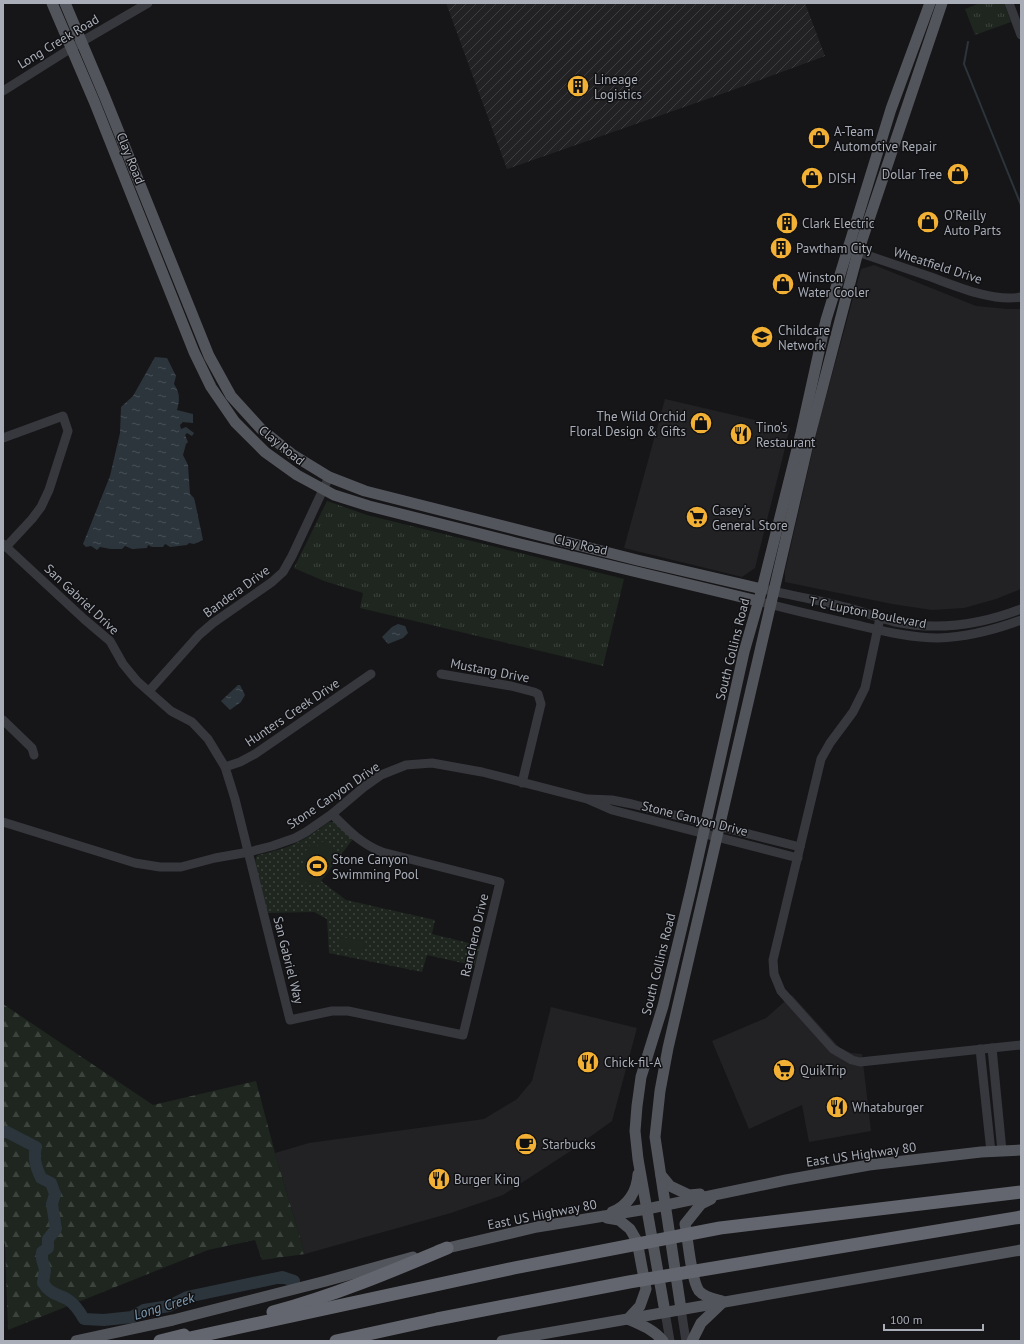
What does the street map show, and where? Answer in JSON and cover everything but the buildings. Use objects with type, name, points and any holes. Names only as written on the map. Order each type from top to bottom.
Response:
[{"type":"highway","points":[[176,1341],[514,1268],[720,1228],[1021,1192]]},
{"type":"highway","points":[[336,1341],[437,1319],[629,1282],[1021,1217]]},
{"type":"highway","points":[[160,1341],[331,1295],[369,1281],[447,1248]]},
{"type":"main road","name":"Clay Road","points":[[52,3],[94,101],[194,352],[211,387],[235,422],[265,452],[296,475],[334,495],[377,508],[758,601]]},
{"type":"main road","name":"Clay Road","points":[[65,3],[107,102],[209,356],[231,396],[261,429],[293,455],[329,477],[364,492],[637,560],[762,589]]},
{"type":"main road","name":"South Collins Road","points":[[681,1309],[655,1137],[660,1091],[677,1010],[774,592],[826,320],[853,250],[891,109],[935,6]]},
{"type":"main road","name":"South Collins Road","points":[[665,1312],[638,1159],[635,1131],[636,1106],[641,1077],[662,1006],[704,833],[744,652],[804,439]]},
{"type":"main road","points":[[662,1006],[677,1010]]},
{"type":"main road","name":"East US Highway 80","points":[[76,1341],[173,1320],[319,1283],[447,1248],[537,1227],[647,1209],[786,1180],[869,1165],[1021,1150]]},
{"type":"main road","points":[[601,1217],[616,1211],[630,1200],[637,1183],[638,1159]]},
{"type":"main road","points":[[661,1174],[670,1186],[689,1195],[723,1193]]},
{"type":"main road","points":[[723,1193],[701,1204],[685,1224],[694,1281],[700,1292],[713,1299],[724,1302]]},
{"type":"main road","points":[[601,1217],[619,1220],[630,1229],[637,1241],[646,1289],[640,1306],[628,1319]]},
{"type":"main road","points":[[502,1341],[1021,1250]]},
{"type":"main road","points":[[692,1341],[701,1323],[716,1307],[724,1302]]},
{"type":"main road","points":[[628,1319],[647,1327],[659,1335],[663,1341]]},
{"type":"street","name":"Long Creek Road","points":[[3,91],[71,48],[148,3]]},
{"type":"street","points":[[1009,3],[1021,36]]},
{"type":"street","name":"Wheatfield Drive","points":[[853,250],[985,295],[1021,298]]},
{"type":"street","points":[[3,438],[63,416],[68,431],[49,490],[41,507],[32,519],[5,546]]},
{"type":"street","name":"Bandera Drive","points":[[149,691],[199,635],[213,623],[272,582],[283,572],[329,477]]},
{"type":"street","name":"San Gabriel Drive","points":[[5,546],[110,641],[123,664],[137,680],[171,711],[192,722],[208,739],[225,767],[249,852]]},
{"type":"street","name":"T C Lupton Boulevard","points":[[762,589],[832,604],[880,618],[918,626],[952,626],[984,621],[1020,611]]},
{"type":"street","name":"T C Lupton Boulevard","points":[[758,601],[919,637],[950,637],[969,635],[992,630],[1021,620]]},
{"type":"street","points":[[880,618],[865,688],[853,712],[830,744],[821,760],[773,960],[774,974],[781,991],[833,1049],[852,1060],[860,1062],[1021,1045]]},
{"type":"street","name":"Hunters Creek Drive","points":[[225,767],[240,762],[255,754],[371,674]]},
{"type":"street","name":"Mustang Drive","points":[[441,674],[511,686],[538,694],[542,704],[522,783]]},
{"type":"street","points":[[3,721],[32,748],[34,755]]},
{"type":"street","name":"Stone Canyon Drive","points":[[3,822],[135,863],[160,867],[181,867],[215,858],[249,852],[295,838],[332,814],[375,779],[406,765],[432,763],[482,772],[587,799],[612,810],[798,858]]},
{"type":"street","name":"Stone Canyon Drive","points":[[587,799],[612,800],[649,808],[720,825],[800,847]]},
{"type":"street","points":[[647,819],[649,808]]},
{"type":"street","name":"Ranchero Drive","points":[[332,814],[356,838],[382,852],[500,882],[464,1035]]},
{"type":"street","name":"San Gabriel Way","points":[[249,852],[290,1020],[332,1011],[348,1011],[464,1035]]},
{"type":"street","points":[[992,1048],[1002,1151]]},
{"type":"street","points":[[980,1049],[990,1152]]},
{"type":"street","points":[[681,1309],[686,1341]]},
{"type":"street","points":[[665,1312],[670,1341]]},
{"type":"shaded area","name":"Lineage Logistics","points":[[446,3],[805,3],[825,56],[507,169]]},
{"type":"shaded area","points":[[874,265],[976,306],[1021,309],[1021,589],[996,599],[964,608],[932,610],[892,604],[785,582],[785,571],[819,422],[861,269]]},
{"type":"shaded area","points":[[665,399],[790,428],[755,568],[742,577],[624,548]]},
{"type":"shaded area","points":[[792,995],[839,1047],[851,1053],[862,1054],[871,1131],[809,1142],[802,1105],[749,1129],[712,1041],[766,1018]]},
{"type":"shaded area","points":[[551,1007],[637,1028],[612,1121],[569,1152],[503,1195],[451,1213],[305,1254],[275,1153],[309,1143],[484,1119],[517,1099],[532,1081]]},
{"type":"green space","points":[[980,3],[1004,3],[1011,22],[975,35],[965,9]]},
{"type":"green space","points":[[327,501],[367,515],[624,579],[603,666],[360,608],[363,593],[324,581],[294,568]]},
{"type":"green space","points":[[329,822],[334,822],[353,839],[321,881],[346,900],[435,920],[432,934],[481,946],[476,966],[427,955],[422,972],[329,953],[327,919],[314,912],[268,913],[255,863],[256,857],[258,855],[294,844],[308,837]]},
{"type":"green space","name":"Stone Canyon Swimming Pool","points":[[321,841],[341,855],[317,886],[311,881],[308,884],[300,878],[302,873],[299,871],[306,862],[300,858],[311,844],[316,848]]},
{"type":"green space","points":[[342,937],[366,942],[363,952],[340,947]]},
{"type":"green space","points":[[3,1004],[153,1105],[256,1081],[275,1153],[305,1254],[262,1260],[255,1240],[208,1250],[8,1330],[5,1245],[3,1238]]},
{"type":"water","points":[[155,357],[167,358],[176,376],[174,384],[179,396],[177,410],[193,414],[193,423],[183,422],[180,425],[181,429],[186,427],[194,433],[192,436],[187,433],[185,435],[188,442],[183,455],[188,465],[190,494],[194,498],[203,540],[194,544],[189,543],[187,545],[170,547],[165,544],[163,547],[152,547],[148,545],[147,548],[132,549],[125,546],[122,549],[111,549],[100,547],[97,550],[91,546],[86,547],[83,544],[110,476],[120,433],[121,407],[133,396]]},
{"type":"water","points":[[398,624],[405,626],[408,633],[403,638],[388,644],[382,637],[392,627]]},
{"type":"water","points":[[238,685],[240,685],[245,695],[241,702],[230,710],[221,701]]},
{"type":"water","points":[[318,855],[326,860],[327,863],[322,865],[315,875],[307,869]]},
{"type":"waterway","points":[[968,42],[964,64],[1021,205]]},
{"type":"waterway","name":"Long Creek","points":[[3,1132],[7,1132],[36,1147],[35,1159],[39,1174],[41,1178],[51,1183],[55,1194],[52,1204],[56,1229],[48,1239],[48,1248],[42,1252],[45,1270],[43,1283],[51,1291],[72,1303],[84,1319],[104,1320],[132,1317],[144,1310],[169,1306],[187,1297],[282,1277],[294,1281]]},
{"type":"place","name":"Lineage Logistics","points":[[578,86]]},
{"type":"place","name":"A-Team Automotive Repair","points":[[819,138]]},
{"type":"place","name":"Dollar Tree","points":[[958,174]]},
{"type":"place","name":"DISH","points":[[812,178]]},
{"type":"place","name":"O'Reilly Auto Parts","points":[[928,222]]},
{"type":"place","name":"Clark Electric","points":[[787,223]]},
{"type":"place","name":"Pawtham City","points":[[781,248]]},
{"type":"place","name":"Winston Water Cooler","points":[[783,284]]},
{"type":"place","name":"Childcare Network","points":[[762,337]]},
{"type":"place","name":"The Wild Orchid Floral Design & Gifts","points":[[701,423]]},
{"type":"place","name":"Tino's Restaurant","points":[[741,434]]},
{"type":"place","name":"Casey's General Store","points":[[697,517]]},
{"type":"place","name":"Stone Canyon Swimming Pool","points":[[317,866]]},
{"type":"place","name":"Chick-fil-A","points":[[588,1062]]},
{"type":"place","name":"QuikTrip","points":[[784,1070]]},
{"type":"place","name":"Whataburger","points":[[837,1107]]},
{"type":"place","name":"Starbucks","points":[[526,1144]]},
{"type":"place","name":"Burger King","points":[[439,1179]]}]
